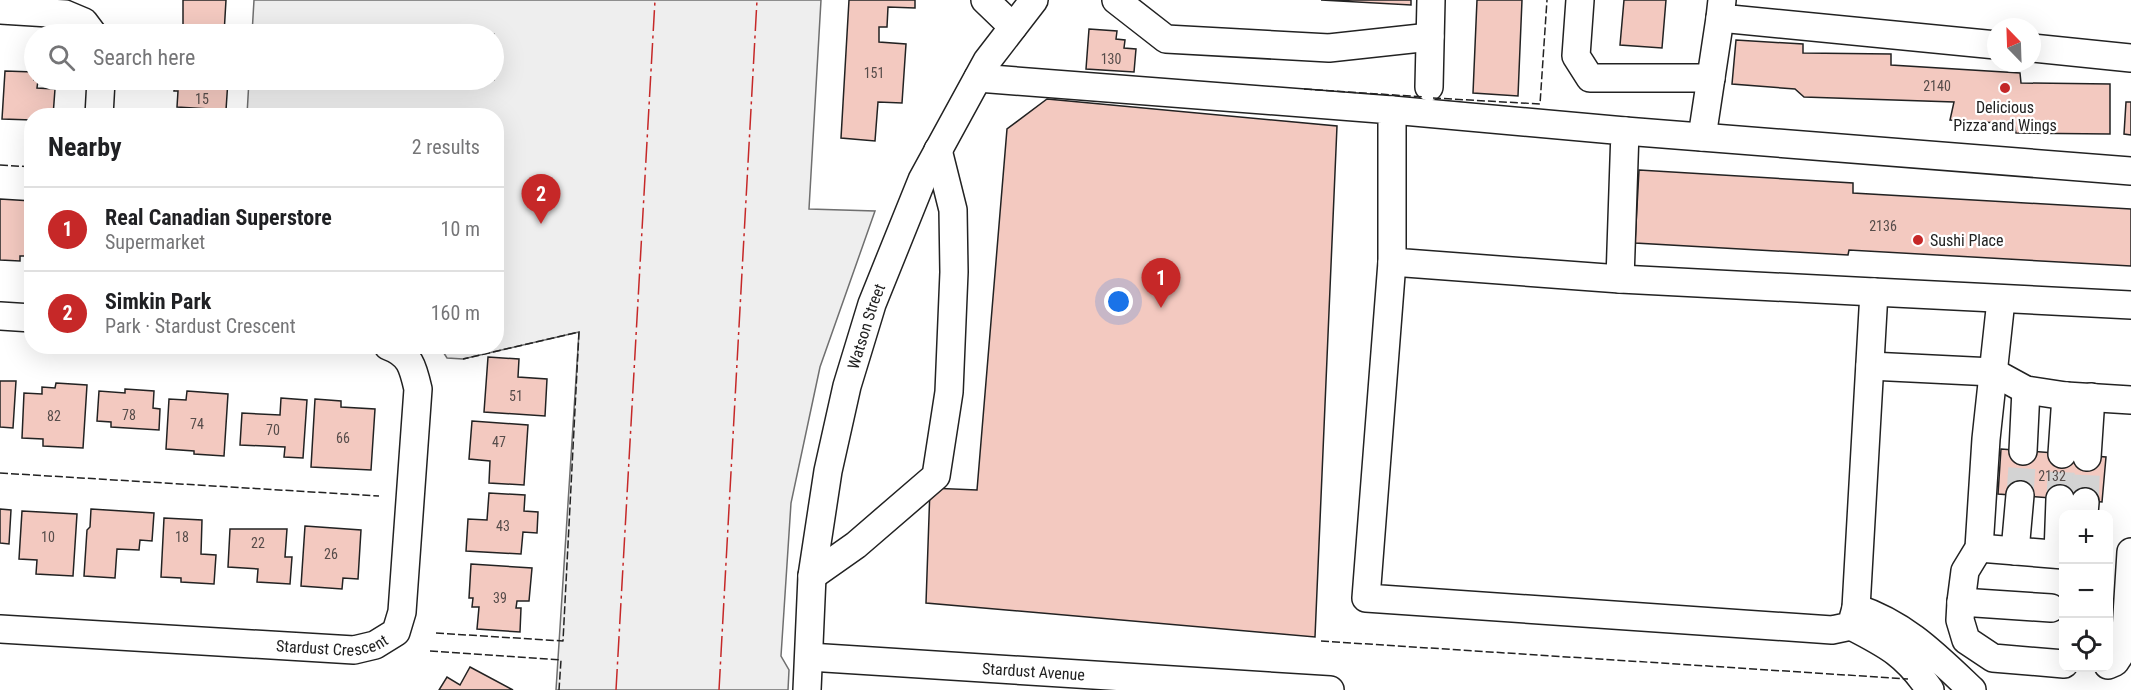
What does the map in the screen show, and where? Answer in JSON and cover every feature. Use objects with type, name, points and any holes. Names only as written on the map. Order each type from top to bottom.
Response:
[{"type":"street","points":[[985,0],[1013,27]]},
{"type":"street","name":"Watson Street","points":[[807,690],[812,576],[828,471],[847,386],[872,304],[922,180],[987,61],[1034,0]]},
{"type":"street","points":[[1116,0],[1166,39],[1329,48],[1430,37]]},
{"type":"street","points":[[1429,87],[1431,0]]},
{"type":"street","points":[[1580,0],[1576,56],[1590,78],[1711,78]]},
{"type":"street","points":[[1702,137],[1721,9],[1987,44]]},
{"type":"street","points":[[0,10],[65,14],[86,24]]},
{"type":"street","points":[[2041,49],[2131,58]]},
{"type":"street","points":[[978,78],[2131,171]]},
{"type":"street","points":[[99,108],[100,90]]},
{"type":"street","points":[[1392,110],[1392,262],[1366,598],[1832,630],[1853,617],[1875,614],[1906,631],[1972,690]]},
{"type":"street","points":[[1620,279],[1625,131]]},
{"type":"street","points":[[812,576],[856,545],[936,476],[949,392],[954,272],[953,210],[938,150]]},
{"type":"street","points":[[1392,262],[1620,279],[2131,305]]},
{"type":"street","points":[[1853,617],[1874,292]]},
{"type":"street","points":[[2001,300],[1986,439],[1979,548],[1965,571],[1960,620],[1966,640],[1993,658],[2059,664]]},
{"type":"street","points":[[0,316],[24,318]]},
{"type":"street","name":"Stardust Crescent","points":[[0,629],[354,650],[375,645],[396,632],[402,612],[418,389],[413,368],[403,354]]},
{"type":"street","points":[[1870,366],[1993,372],[2026,390],[2078,397],[2131,400]]},
{"type":"street","points":[[2023,451],[2026,390]]},
{"type":"street","points":[[2074,455],[2078,397]]},
{"type":"street","points":[[2015,551],[2020,495]]},
{"type":"street","points":[[1979,548],[2059,555]]},
{"type":"street","points":[[2113,663],[2125,647],[2118,613],[2131,552]]},
{"type":"street","points":[[2113,557],[2131,559]]},
{"type":"street","points":[[1961,602],[2051,608]]},
{"type":"street","points":[[1853,617],[1898,652],[1930,690]]},
{"type":"street","name":"Stardust Avenue","points":[[809,657],[1330,690]]},
{"type":"shaded area","points":[[254,0],[821,0],[809,209],[875,211],[820,367],[791,503],[781,656],[789,670],[788,690],[556,690],[579,332],[504,349],[504,108],[247,108],[248,90],[504,90],[504,24],[253,24]]},
{"type":"shaded area","points":[[444,354],[484,354],[463,359],[447,358]]},
{"type":"building","points":[[183,0],[226,0],[225,24],[183,24]]},
{"type":"building","points":[[849,0],[915,0],[915,8],[888,7],[887,27],[879,27],[879,42],[906,44],[902,103],[878,102],[875,141],[841,138]]},
{"type":"building","points":[[1321,0],[1411,0],[1411,5]]},
{"type":"building","points":[[1477,0],[1522,0],[1518,96],[1473,93]]},
{"type":"building","points":[[1624,0],[1666,0],[1662,48],[1620,45]]},
{"type":"building","points":[[1089,29],[1117,31],[1116,39],[1125,40],[1124,48],[1136,49],[1134,72],[1086,69]]},
{"type":"building","points":[[1736,40],[1803,44],[1803,53],[1891,54],[1891,65],[2020,73],[2021,83],[2110,84],[2110,134],[2016,133],[2014,124],[1950,120],[1954,102],[1804,97],[1795,89],[1732,84]]},
{"type":"building","points":[[5,71],[24,72],[24,90],[55,90],[54,108],[24,108],[24,120],[2,119]]},
{"type":"building","points":[[227,90],[226,108],[177,107],[178,91],[174,91]]},
{"type":"building","points":[[1047,99],[1337,126],[1315,637],[926,603],[930,488],[977,490],[1007,129]]},
{"type":"building","points":[[2126,102],[2131,102],[2131,135],[2124,134]]},
{"type":"building","points":[[1639,170],[1853,183],[1853,193],[2131,209],[2131,266],[1849,250],[1848,255],[1635,243]]},
{"type":"building","points":[[0,199],[24,200],[24,256],[20,256],[20,261],[0,260]]},
{"type":"building","points":[[488,357],[519,359],[518,377],[547,379],[545,416],[484,412]]},
{"type":"building","points":[[0,381],[16,381],[13,428],[0,427]]},
{"type":"building","points":[[56,383],[87,385],[83,448],[43,446],[43,439],[22,438],[24,393],[42,394],[42,387],[55,388]]},
{"type":"building","points":[[125,389],[154,391],[153,408],[160,409],[159,430],[111,427],[111,422],[97,421],[99,391],[125,393]]},
{"type":"building","points":[[187,391],[228,394],[224,456],[166,449],[169,399],[186,400]]},
{"type":"building","points":[[281,398],[307,400],[303,458],[284,457],[285,447],[240,445],[242,413],[280,415]]},
{"type":"building","points":[[315,399],[341,401],[341,407],[375,409],[371,470],[311,467]]},
{"type":"building","points":[[472,421],[528,425],[524,485],[489,483],[490,461],[469,459]]},
{"type":"building","points":[[2001,449],[2106,457],[2102,502],[1998,494]]},
{"type":"building","points":[[489,493],[525,495],[524,511],[538,512],[537,533],[523,532],[521,554],[466,551],[468,519],[487,520]]},
{"type":"building","points":[[0,509],[11,510],[9,544],[0,543]]},
{"type":"building","points":[[91,509],[154,513],[152,541],[140,540],[139,550],[117,549],[115,578],[84,576]]},
{"type":"building","points":[[22,511],[77,514],[73,576],[36,574],[37,560],[19,559]]},
{"type":"building","points":[[164,518],[202,520],[201,554],[216,555],[214,584],[181,582],[181,578],[161,577]]},
{"type":"building","points":[[305,526],[361,530],[358,579],[343,578],[342,589],[301,586]]},
{"type":"building","points":[[230,529],[287,529],[285,557],[292,557],[290,584],[257,582],[258,569],[228,567]]},
{"type":"building","points":[[471,564],[532,568],[529,601],[517,601],[516,608],[521,608],[520,632],[477,629],[479,607],[472,607],[473,598],[469,598]]},
{"type":"building","points":[[470,667],[513,690],[439,690],[447,677],[460,685]]},
{"type":"tunnel","points":[[2020,495],[2023,451]]},
{"type":"tunnel","points":[[2060,499],[2062,454]]},
{"type":"tunnel","points":[[2085,502],[2087,457]]},
{"type":"fence","points":[[1433,98],[1540,104],[1547,0]]},
{"type":"fence","points":[[1304,89],[1424,97]]},
{"type":"fence","points":[[0,165],[24,166]]},
{"type":"fence","points":[[436,633],[563,641],[579,332],[504,349]]},
{"type":"fence","points":[[463,359],[484,354]]},
{"type":"fence","points":[[0,473],[379,496]]},
{"type":"fence","points":[[1321,641],[1908,679]]},
{"type":"fence","points":[[430,651],[561,660],[559,690]]},
{"type":"power","points":[[616,690],[655,0]]},
{"type":"power","points":[[719,690],[757,0]]},
{"type":"place","name":"Delicious Pizza and Wings","points":[[2005,88]]},
{"type":"place","name":"Simkin Park","points":[[541,224]]},
{"type":"place","name":"Sushi Place","points":[[1918,240]]},
{"type":"place","name":"Real Canadian Superstore","points":[[1161,308]]}]
